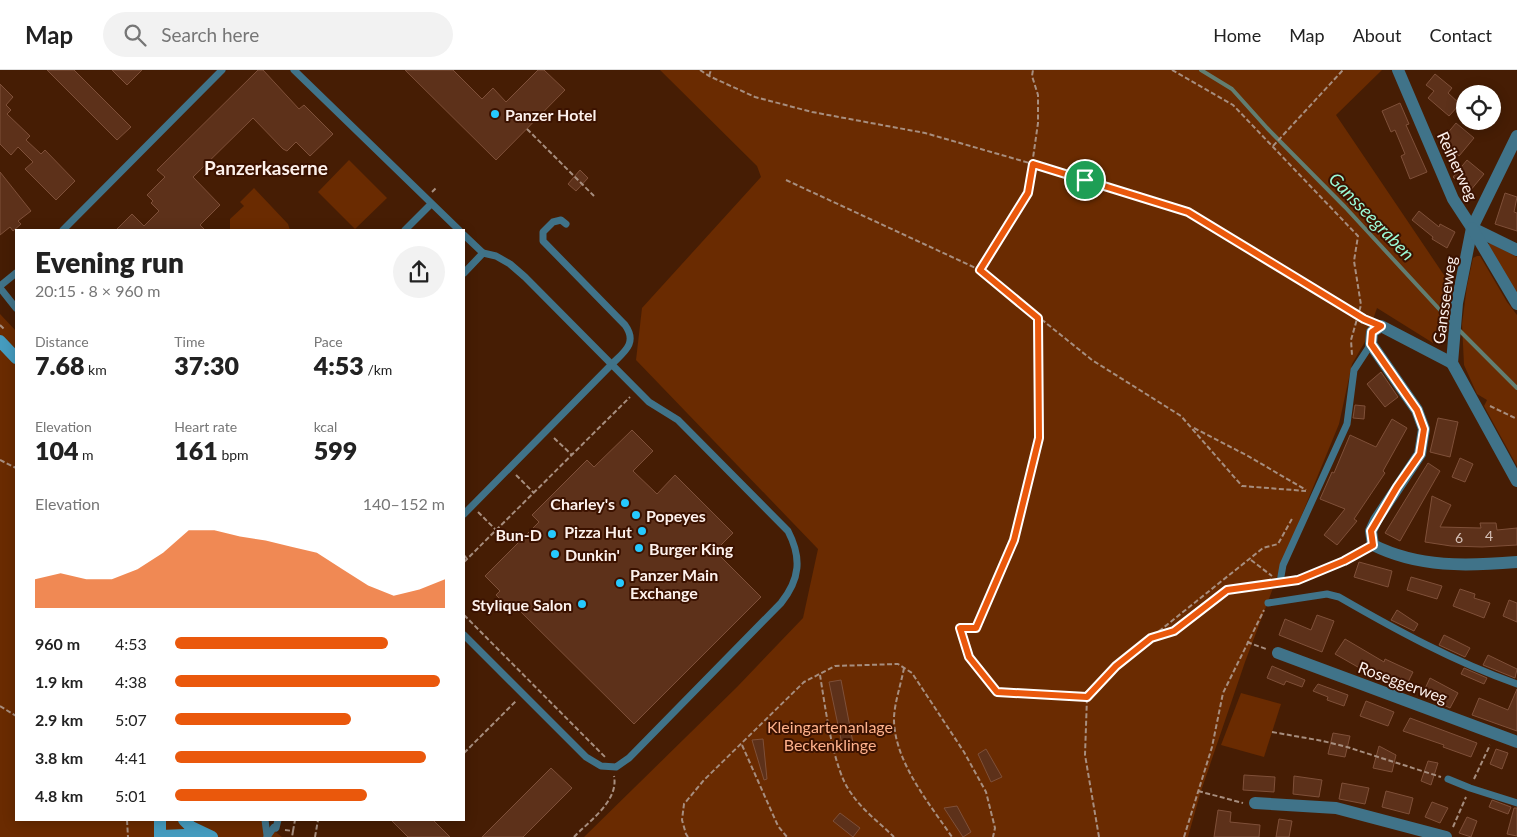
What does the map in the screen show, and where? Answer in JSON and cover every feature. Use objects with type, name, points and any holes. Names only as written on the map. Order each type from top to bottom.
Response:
[{"type":"street","name":"Reiherweg","points":[[1398,70],[1453,199],[1517,304]]},
{"type":"street","name":"Gansseeweg","points":[[1517,136],[1472,228],[1458,303],[1452,363],[1517,481]]},
{"type":"street","points":[[1472,228],[1517,250]]},
{"type":"street","points":[[1452,363],[1381,326],[1372,332],[1371,344],[1417,410],[1424,429],[1420,454],[1397,487],[1371,531],[1373,545],[1386,552],[1414,561],[1476,566],[1517,562]]},
{"type":"street","points":[[0,341],[15,357]]},
{"type":"street","name":"Roseggerweg","points":[[1278,653],[1517,742]]},
{"type":"street","points":[[1255,803],[1336,808],[1449,834]]},
{"type":"street","points":[[160,821],[161,837],[185,835],[199,837]]},
{"type":"street","points":[[185,821],[191,827],[212,837]]},
{"type":"lane","points":[[64,229],[222,70]]},
{"type":"lane","points":[[294,70],[458,229]]},
{"type":"lane","points":[[406,229],[432,204]]},
{"type":"lane","points":[[465,513],[628,348],[631,340],[630,332],[543,241],[543,232],[553,222],[561,220],[566,224]]},
{"type":"lane","points":[[465,236],[483,253],[496,256],[515,268],[649,402],[678,420],[788,531],[794,542],[797,555],[794,581],[789,593],[781,603],[630,758],[614,767],[601,766],[593,763],[586,757],[465,636]]},
{"type":"lane","points":[[465,272],[483,253]]},
{"type":"lane","points":[[15,274],[0,287],[15,307]]},
{"type":"lane","points":[[1371,344],[1354,370],[1347,424],[1283,565],[1280,582],[1298,580],[1344,561],[1373,545]]},
{"type":"lane","points":[[1268,603],[1327,594],[1339,597],[1413,639],[1490,674],[1517,684]]},
{"type":"lane","points":[[1448,779],[1470,788],[1517,802]]},
{"type":"lane","points":[[265,821],[267,836]]},
{"type":"lane","points":[[267,836],[274,827],[276,828],[278,821]]},
{"type":"path","points":[[700,70],[755,97],[812,112],[925,133],[1188,212],[1358,315],[1381,326]]},
{"type":"path","points":[[709,76],[711,70]]},
{"type":"path","points":[[980,270],[1028,193],[1038,123],[1038,96],[1032,76],[1033,70]]},
{"type":"path","points":[[1172,70],[1233,105],[1358,236],[1354,261],[1361,305],[1351,340],[1354,370]]},
{"type":"path","points":[[1273,146],[1342,70]]},
{"type":"path","points":[[527,129],[594,196]]},
{"type":"path","points":[[786,180],[980,270],[1092,360],[1181,416],[1242,486],[1308,491]]},
{"type":"path","points":[[1038,318],[1039,438],[1014,540],[976,628],[960,628],[969,657],[997,692],[1087,697]]},
{"type":"path","points":[[465,556],[467,559],[637,390]]},
{"type":"path","points":[[1471,398],[1486,403],[1517,419]]},
{"type":"path","points":[[1192,427],[1248,456],[1308,491]]},
{"type":"path","points":[[546,430],[572,455]]},
{"type":"path","points":[[0,460],[15,468]]},
{"type":"path","points":[[509,468],[534,493]]},
{"type":"path","points":[[1304,498],[1308,491]]},
{"type":"path","points":[[472,506],[496,530]]},
{"type":"path","points":[[1099,837],[1085,755],[1087,697],[1116,666],[1251,560],[1263,548],[1278,544],[1295,514]]},
{"type":"path","points":[[1251,560],[1280,582]]},
{"type":"path","points":[[1151,638],[1174,631],[1227,590],[1280,582]]},
{"type":"path","points":[[1184,837],[1212,746],[1223,692],[1268,603]]},
{"type":"path","points":[[465,616],[614,767],[615,780],[611,797],[574,837]]},
{"type":"path","points":[[1247,642],[1278,653]]},
{"type":"path","points":[[688,837],[682,820],[684,804],[704,780],[742,745],[804,682],[835,666],[898,664],[912,673],[930,699],[964,752],[986,792],[995,828],[993,837]]},
{"type":"path","points":[[904,668],[894,718],[899,747],[906,766],[952,837]]},
{"type":"path","points":[[820,674],[826,711],[842,776],[850,794],[894,837]]},
{"type":"path","points":[[465,752],[523,694]]},
{"type":"path","points":[[0,706],[15,715]]},
{"type":"path","points":[[1272,732],[1347,747],[1448,779]]},
{"type":"path","points":[[1470,788],[1496,734]]},
{"type":"path","points":[[742,745],[778,826],[787,837]]},
{"type":"path","points":[[1198,791],[1243,803],[1255,803]]},
{"type":"path","points":[[1449,834],[1464,802]]},
{"type":"path","points":[[127,821],[128,837]]},
{"type":"path","points":[[293,831],[295,821]]},
{"type":"path","points":[[315,837],[318,821]]},
{"type":"green space","name":"Kleingartenanlage Beckenklinge","points":[[660,70],[1382,70],[1336,115],[1450,284],[1433,343],[1377,308],[1366,340],[1352,364],[1339,424],[1287,551],[1245,662],[1200,794],[1188,837],[584,837],[737,687],[803,618],[818,549],[636,360],[642,308],[761,177],[757,166]]},
{"type":"green space","points":[[349,160],[387,198],[355,229],[318,192]]},
{"type":"green space","points":[[254,188],[288,224],[290,229],[230,229],[230,219],[244,206],[240,202]]},
{"type":"green space","points":[[1490,243],[1517,257],[1517,296],[1487,245]]},
{"type":"green space","points":[[1480,256],[1507,302],[1517,315],[1517,466],[1484,406],[1487,400],[1477,394],[1464,365],[1462,324],[1473,258]]},
{"type":"green space","points":[[0,314],[15,330],[15,821],[261,821],[282,837],[0,837]]},
{"type":"green space","points":[[1241,693],[1281,704],[1264,757],[1221,745]]},
{"type":"building","points":[[47,70],[74,70],[131,127],[117,140]]},
{"type":"building","points":[[112,70],[142,70],[127,85]]},
{"type":"building","points":[[258,70],[263,70],[299,109],[304,105],[333,134],[310,156],[296,142],[287,151],[283,149],[253,118],[193,177],[220,205],[200,225],[204,229],[117,229],[132,214],[144,226],[159,211],[151,203],[153,201],[147,195],[165,177],[157,170]]},
{"type":"building","name":"Panzer Hotel","points":[[405,70],[453,70],[482,99],[493,88],[506,102],[538,70],[544,70],[565,90],[496,160]]},
{"type":"building","points":[[1435,74],[1452,88],[1448,93],[1456,100],[1456,108],[1449,116],[1428,98],[1434,91],[1426,85]]},
{"type":"building","points":[[0,84],[13,97],[6,105],[11,110],[7,114],[30,136],[26,140],[41,154],[45,150],[75,181],[56,200],[25,169],[33,162],[18,147],[11,155],[0,144]]},
{"type":"building","points":[[1400,103],[1409,124],[1406,125],[1427,172],[1410,179],[1401,156],[1405,154],[1395,130],[1391,132],[1382,111]]},
{"type":"building","points":[[1456,123],[1456,130],[1464,130],[1474,138],[1459,156],[1441,141]]},
{"type":"building","points":[[1467,160],[1484,174],[1470,191],[1453,177]]},
{"type":"building","points":[[580,170],[588,178],[576,191],[568,184]]},
{"type":"building","points":[[0,172],[31,211],[18,221],[21,224],[13,231],[10,227],[0,235]]},
{"type":"building","points":[[1505,193],[1517,197],[1514,212],[1517,213],[1517,231],[1495,224]]},
{"type":"building","points":[[1419,211],[1439,227],[1440,224],[1455,232],[1447,248],[1432,239],[1433,237],[1412,220]]},
{"type":"building","points":[[1381,372],[1398,397],[1385,407],[1367,384]]},
{"type":"building","points":[[1355,405],[1365,406],[1364,419],[1353,418]]},
{"type":"building","points":[[1438,418],[1458,422],[1450,457],[1430,452]]},
{"type":"building","points":[[1392,419],[1407,428],[1383,471],[1385,473],[1354,519],[1357,521],[1337,545],[1324,535],[1345,509],[1320,499],[1332,472],[1334,473],[1350,435],[1376,447]]},
{"type":"building","name":"Panzer Main Exchange","points":[[632,430],[653,451],[633,471],[657,494],[675,475],[733,533],[715,551],[761,597],[634,724],[511,602],[507,606],[496,595],[500,591],[485,576],[539,522],[532,515],[587,460],[594,467]]},
{"type":"building","points":[[1460,458],[1473,464],[1465,482],[1452,477]]},
{"type":"building","points":[[1428,463],[1440,471],[1400,541],[1385,533]]},
{"type":"building","points":[[1432,496],[1451,505],[1440,527],[1481,528],[1480,523],[1496,523],[1497,530],[1517,528],[1517,545],[1451,546],[1425,542]]},
{"type":"building","points":[[1359,562],[1392,571],[1388,587],[1354,577]]},
{"type":"building","points":[[1411,577],[1442,586],[1437,599],[1407,590]]},
{"type":"building","points":[[1460,589],[1475,594],[1474,598],[1490,603],[1484,618],[1453,606]]},
{"type":"building","points":[[1509,600],[1517,603],[1517,622],[1503,616]]},
{"type":"building","points":[[1397,610],[1418,624],[1414,631],[1391,620]]},
{"type":"building","points":[[1317,615],[1334,621],[1322,652],[1279,635],[1285,619],[1311,630]]},
{"type":"building","points":[[1444,635],[1470,648],[1465,657],[1439,645]]},
{"type":"building","points":[[1345,639],[1384,662],[1385,659],[1413,672],[1405,688],[1363,670],[1335,654]]},
{"type":"building","points":[[1488,655],[1517,669],[1515,678],[1483,665]]},
{"type":"building","points":[[1272,666],[1305,680],[1302,687],[1286,681],[1284,685],[1267,678]]},
{"type":"building","points":[[1464,668],[1487,678],[1484,684],[1461,674]]},
{"type":"building","points":[[1430,678],[1458,693],[1450,708],[1422,695]]},
{"type":"building","points":[[841,680],[854,748],[843,749],[829,682]]},
{"type":"building","points":[[1318,684],[1348,695],[1344,706],[1327,700],[1328,697],[1313,691]]},
{"type":"building","points":[[1517,689],[1517,731],[1472,715],[1479,698],[1508,710]]},
{"type":"building","points":[[1366,701],[1394,712],[1388,726],[1360,716]]},
{"type":"building","points":[[1410,718],[1477,743],[1471,757],[1443,747],[1444,745],[1403,731]]},
{"type":"building","points":[[1333,733],[1350,736],[1345,757],[1328,754]]},
{"type":"building","points":[[763,739],[767,779],[764,780],[752,740]]},
{"type":"building","points":[[1379,746],[1396,755],[1392,772],[1373,768]]},
{"type":"building","points":[[986,749],[1002,777],[991,782],[978,754]]},
{"type":"building","points":[[1496,749],[1508,753],[1502,769],[1490,764]]},
{"type":"building","points":[[1428,761],[1438,763],[1431,785],[1421,781]]},
{"type":"building","points":[[551,768],[572,788],[523,837],[482,837]]},
{"type":"building","points":[[1244,775],[1275,777],[1274,792],[1243,790]]},
{"type":"building","points":[[1294,776],[1322,780],[1319,797],[1293,794]]},
{"type":"building","points":[[1342,783],[1369,788],[1365,804],[1339,799]]},
{"type":"building","points":[[1386,791],[1413,798],[1409,814],[1382,807]]},
{"type":"building","points":[[1492,800],[1511,807],[1508,814],[1489,807]]},
{"type":"building","points":[[1432,802],[1448,808],[1440,823],[1425,817]]},
{"type":"building","points":[[957,806],[971,832],[963,837],[944,808]]},
{"type":"building","points":[[1514,808],[1517,808],[1517,836],[1507,834]]},
{"type":"building","points":[[1218,810],[1231,812],[1230,822],[1260,825],[1259,837],[1214,837]]},
{"type":"building","points":[[840,813],[860,828],[853,837],[833,821]]},
{"type":"building","points":[[1467,817],[1477,821],[1471,837],[1459,833]]},
{"type":"building","points":[[1279,819],[1292,821],[1289,837],[1276,837]]},
{"type":"building","points":[[392,821],[434,821],[450,837],[408,837]]},
{"type":"waterway","name":"Gansseegraben","points":[[1201,70],[1232,89],[1267,128],[1345,207],[1452,323]]},
{"type":"waterway","name":"Gansseegraben","points":[[1459,330],[1517,388]]},
{"type":"place","name":"Panzer Hotel","points":[[495,114]]},
{"type":"place","name":"Charley's","points":[[625,503]]},
{"type":"place","name":"Popeyes","points":[[636,515]]},
{"type":"place","name":"Pizza Hut","points":[[642,531]]},
{"type":"place","name":"Bun-D","points":[[552,534]]},
{"type":"place","name":"Burger King","points":[[639,548]]},
{"type":"place","name":"Dunkin'","points":[[555,554]]},
{"type":"place","name":"Panzer Main Exchange","points":[[620,583]]},
{"type":"place","name":"Stylique Salon","points":[[582,604]]},
{"type":"district","name":"Panzerkaserne","points":[[266,167]]},
{"type":"route","points":[[1033,164],[1085,180],[1188,212],[1364,319],[1381,326],[1372,332],[1371,344],[1417,410],[1424,429],[1420,454],[1376,520],[1371,531],[1373,545],[1344,561],[1298,580],[1227,590],[1174,631],[1151,638],[1116,666],[1087,697],[997,692],[969,657],[960,628],[976,628],[1014,540],[1039,438],[1038,318],[980,270],[1028,193],[1033,164]]}]
